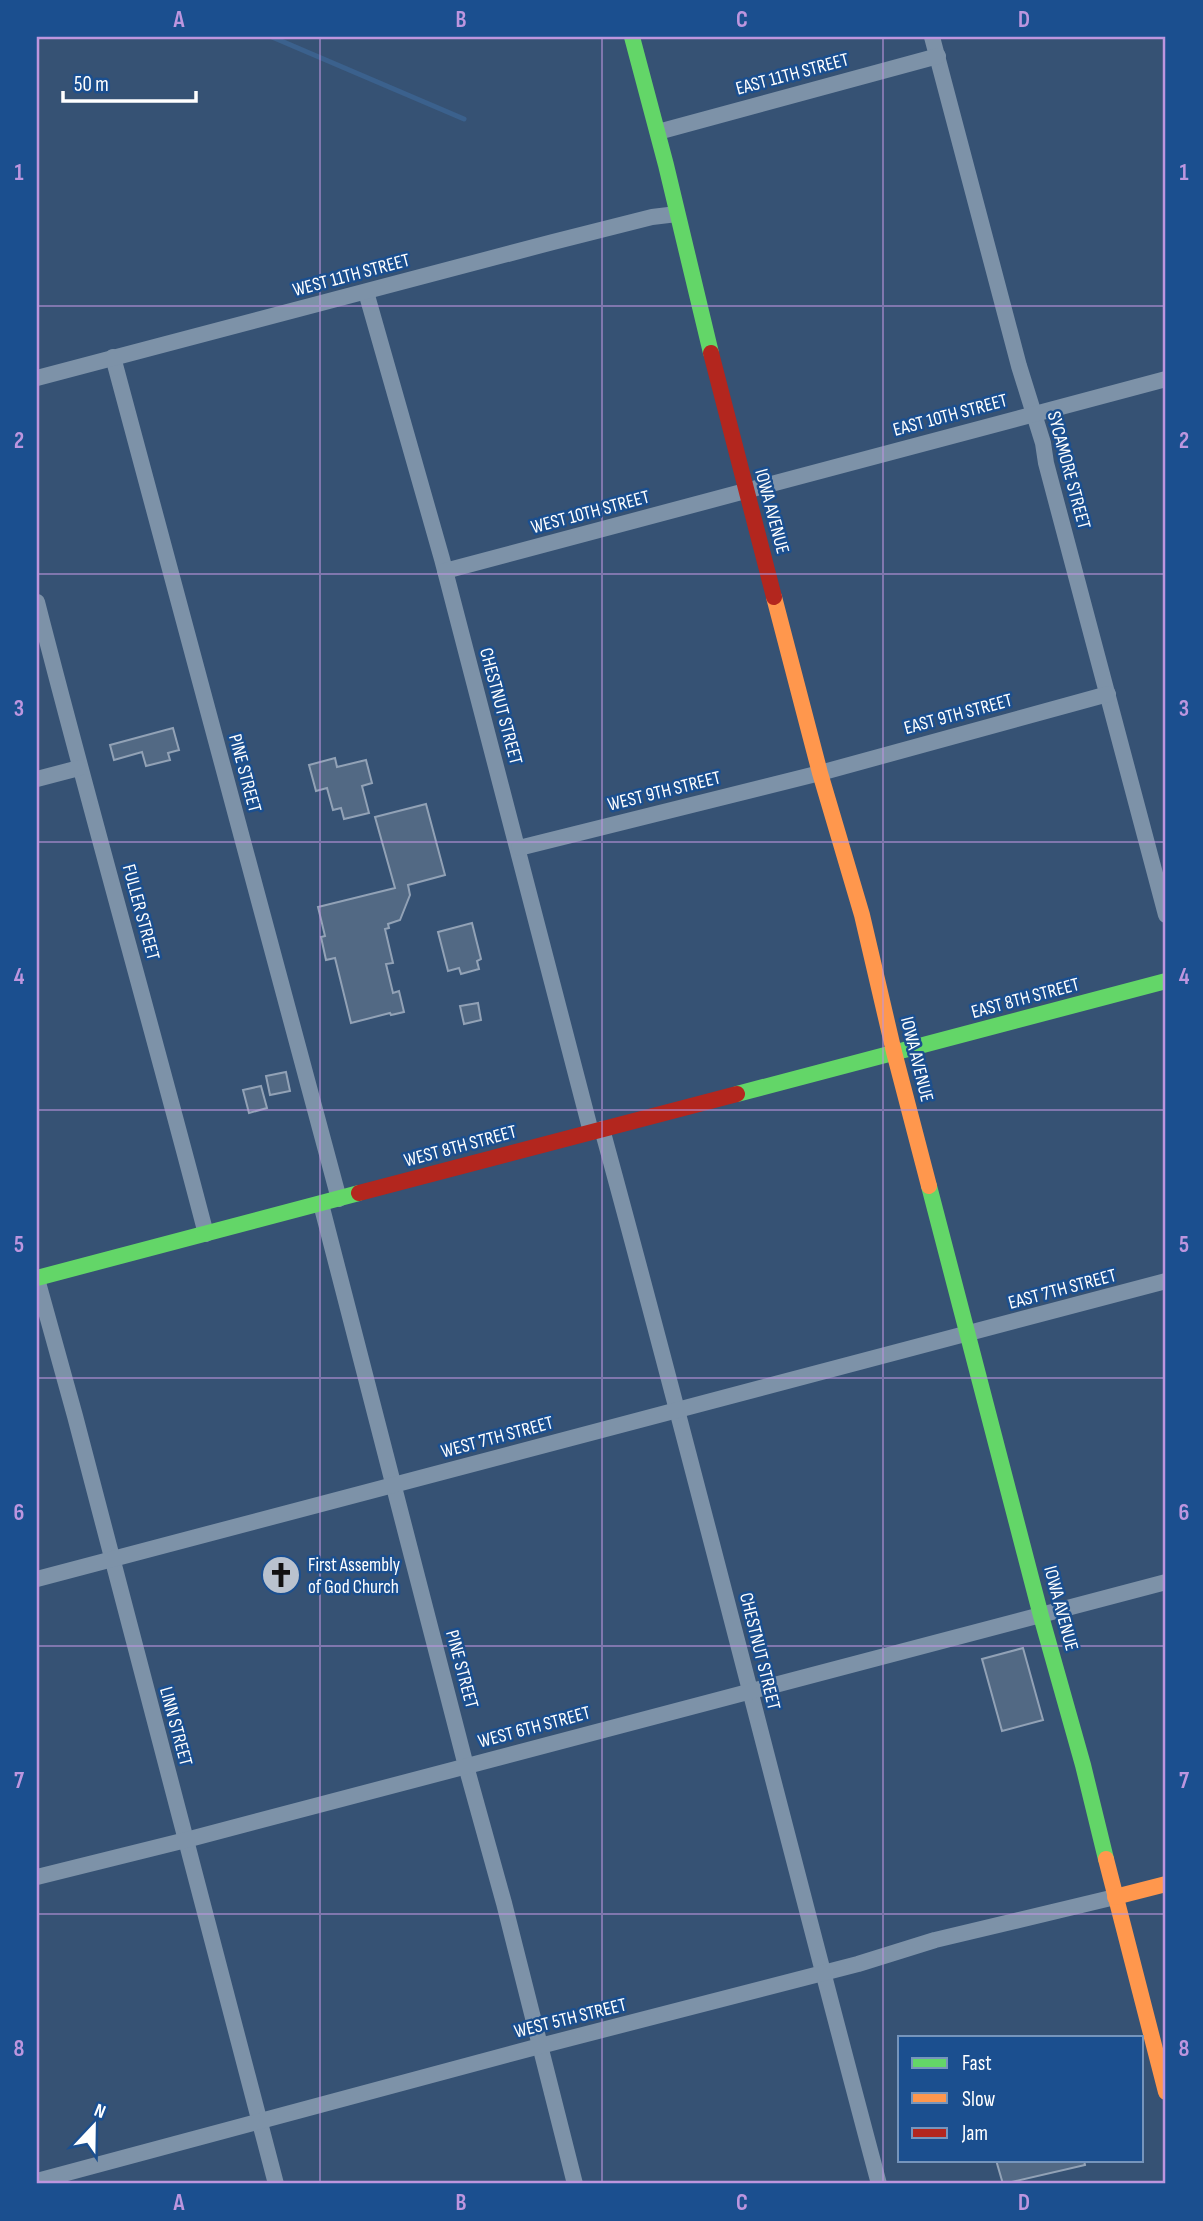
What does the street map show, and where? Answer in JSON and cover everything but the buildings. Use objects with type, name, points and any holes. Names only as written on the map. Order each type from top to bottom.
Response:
[{"type":"street","name":"IOWA AVENUE","points":[[632,37],[658,132],[746,492],[820,773],[862,915],[894,1052],[1041,1616],[1083,1765],[1166,2092]]},
{"type":"street","name":"SYCAMORE STREET","points":[[933,37],[1043,443],[1046,463],[1166,915]]},
{"type":"street","name":"EAST 11TH STREET","points":[[658,132],[937,55]]},
{"type":"street","name":"WEST 11TH STREET","points":[[37,378],[553,242],[652,217],[677,214]]},
{"type":"street","name":"CHESTNUT STREET","points":[[366,292],[408,433],[596,1131],[677,1411],[879,2184]]},
{"type":"street","name":"PINE STREET","points":[[113,357],[339,1199]]},
{"type":"street","name":"EAST 10TH STREET","points":[[746,492],[1166,379]]},
{"type":"street","name":"WEST 10TH STREET","points":[[445,571],[746,492]]},
{"type":"street","name":"FULLER STREET","points":[[37,602],[79,768],[100,836],[206,1234]]},
{"type":"street","name":"EAST 9TH STREET","points":[[820,773],[1108,694]]},
{"type":"street","points":[[37,779],[79,768]]},
{"type":"street","name":"WEST 9TH STREET","points":[[519,848],[820,773]]},
{"type":"street","name":"EAST 8TH STREET","points":[[894,1052],[1166,981]]},
{"type":"street","name":"WEST 8TH STREET","points":[[37,1279],[894,1052]]},
{"type":"street","name":"PINE STREET","points":[[321,1205],[575,2184]]},
{"type":"street","name":"LINN STREET","points":[[37,1279],[113,1559],[275,2184]]},
{"type":"street","name":"EAST 7TH STREET","points":[[968,1334],[1166,1281]]},
{"type":"street","name":"WEST 7TH STREET","points":[[37,1578],[968,1334]]},
{"type":"street","name":"WEST 6TH STREET","points":[[37,1877],[1166,1582]]},
{"type":"street","points":[[1115,1897],[1166,1884]]},
{"type":"street","name":"WEST 5TH STREET","points":[[37,2181],[858,1964],[935,1940],[1115,1897]]},
{"type":"waterway","points":[[272,37],[464,119]]},
{"type":"traffic: fast","points":[[632,37],[711,353]]},
{"type":"traffic: fast","points":[[737,1094],[1166,981]]},
{"type":"traffic: fast","points":[[929,1186],[1106,1859]]},
{"type":"traffic: fast","points":[[37,1278],[359,1193]]},
{"type":"traffic: slow","points":[[774,597],[820,773],[862,915],[929,1186]]},
{"type":"traffic: slow","points":[[1106,1859],[1166,2092]]},
{"type":"traffic: slow","points":[[1115,1897],[1166,1884]]},
{"type":"traffic: jam","points":[[711,353],[774,597]]},
{"type":"traffic: jam","points":[[359,1193],[737,1094]]},
{"type":"place","name":"First Assembly of God Church","points":[[281,1575]]}]
